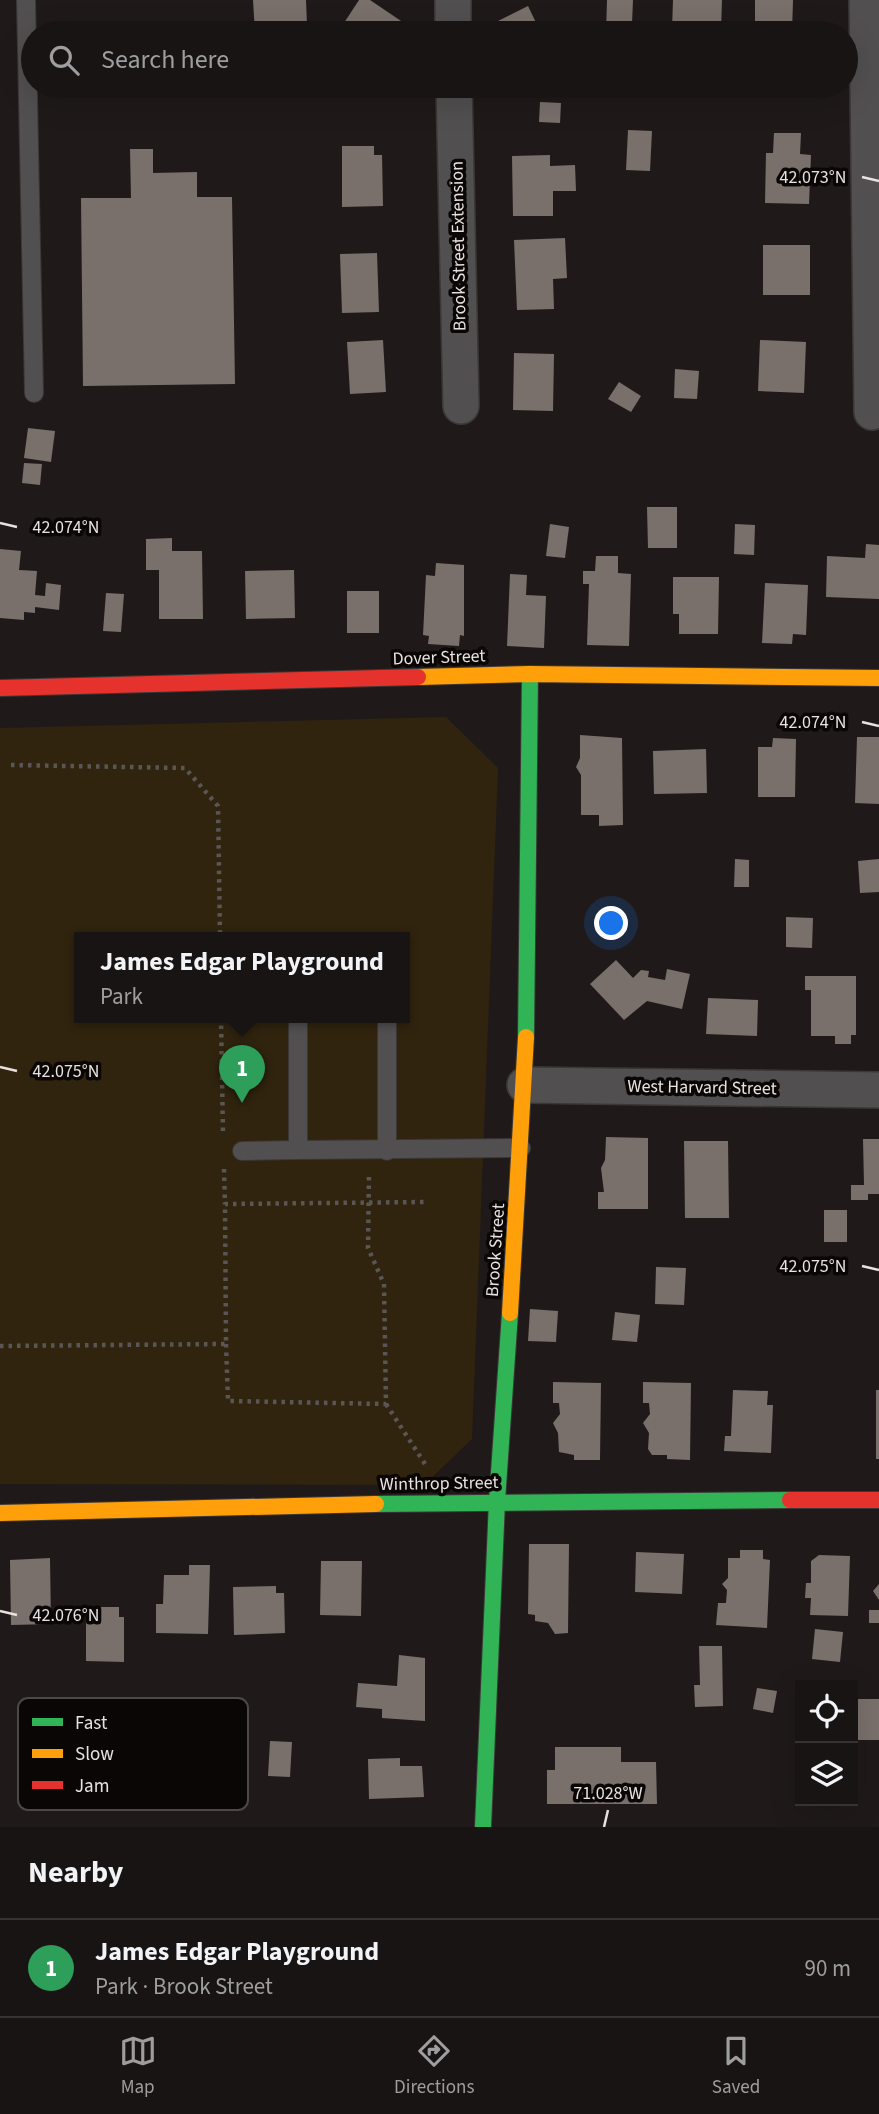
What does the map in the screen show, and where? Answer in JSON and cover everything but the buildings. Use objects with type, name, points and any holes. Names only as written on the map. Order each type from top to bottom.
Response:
[{"type":"street","points":[[453,0],[453,21]]},
{"type":"street","points":[[867,0],[872,412]]},
{"type":"street","name":"Brook Street Extension","points":[[454,98],[461,406]]},
{"type":"street","name":"Dover Street","points":[[0,688],[530,674],[879,678]]},
{"type":"street","name":"Brook Street","points":[[483,1827],[497,1501],[525,1085],[530,674]]},
{"type":"street","name":"West Harvard Street","points":[[525,1085],[879,1090]]},
{"type":"street","name":"Winthrop Street","points":[[0,1513],[497,1501],[879,1500]]},
{"type":"lane","points":[[26,0],[26,21]]},
{"type":"lane","points":[[28,98],[34,393]]},
{"type":"lane","points":[[298,1023],[298,1150]]},
{"type":"lane","points":[[387,1023],[387,1151]]},
{"type":"lane","points":[[242,1151],[521,1148]]},
{"type":"path","points":[[11,765],[185,768],[218,806],[220,932]]},
{"type":"path","points":[[221,1023],[223,1140]]},
{"type":"path","points":[[224,1164],[228,1401],[386,1404]]},
{"type":"path","points":[[369,1168],[368,1248],[383,1284],[386,1404],[425,1464]]},
{"type":"path","points":[[225,1204],[424,1202]]},
{"type":"path","points":[[0,1346],[226,1344]]},
{"type":"shaded area","points":[[446,717],[498,768],[472,1439],[424,1485],[0,1484],[0,728]]},
{"type":"traffic: fast","points":[[526,1037],[530,674]]},
{"type":"traffic: fast","points":[[483,1827],[497,1501],[510,1313]]},
{"type":"traffic: fast","points":[[376,1504],[790,1500]]},
{"type":"traffic: slow","points":[[418,677],[530,674],[879,678]]},
{"type":"traffic: slow","points":[[510,1313],[526,1037]]},
{"type":"traffic: slow","points":[[0,1513],[376,1504]]},
{"type":"traffic: jam","points":[[0,688],[418,677]]},
{"type":"traffic: jam","points":[[790,1500],[879,1500]]},
{"type":"place","name":"James Edgar Playground","points":[[242,1103]]}]
